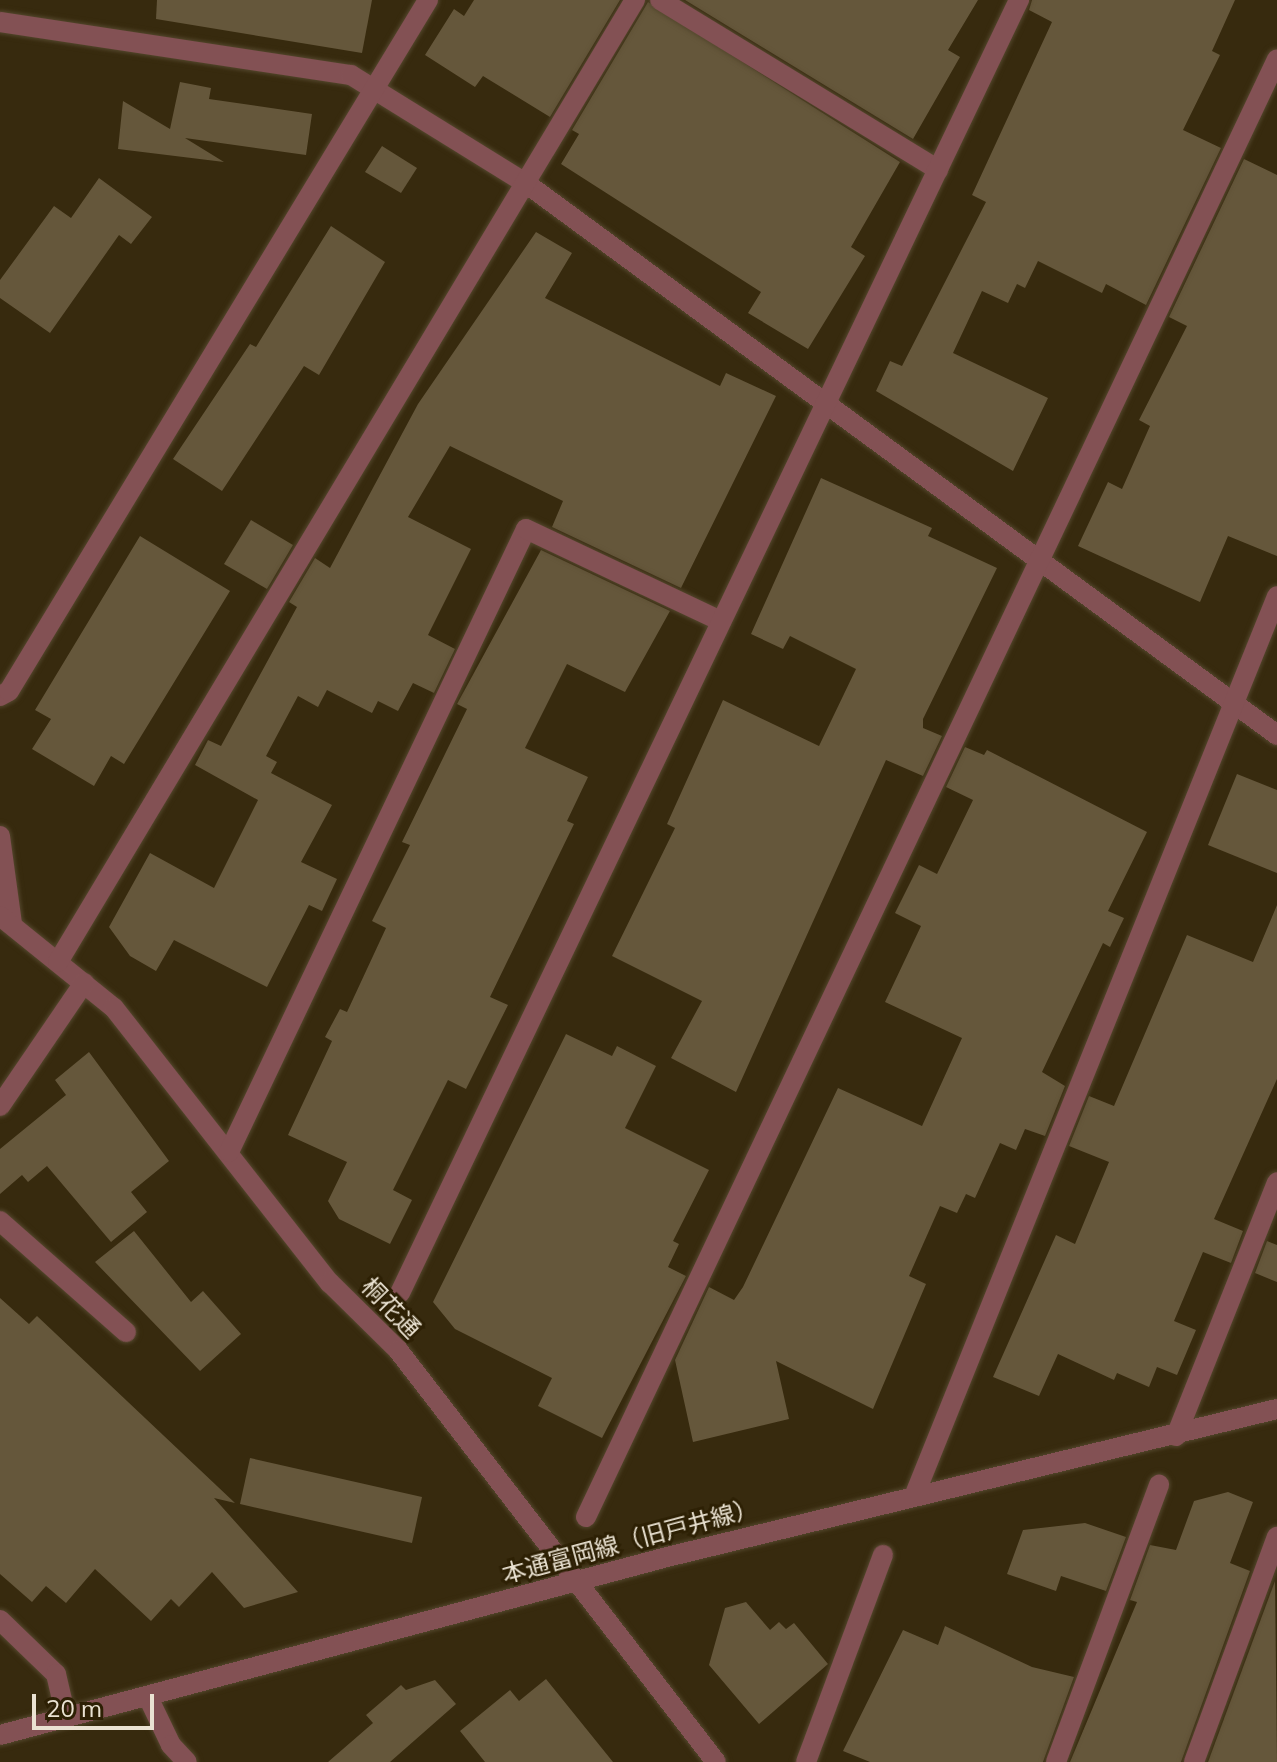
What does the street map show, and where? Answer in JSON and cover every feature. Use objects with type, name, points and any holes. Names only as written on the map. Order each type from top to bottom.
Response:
[{"type":"street","points":[[0,696],[17,678],[428,0]]},
{"type":"street","points":[[58,962],[635,0]]},
{"type":"street","points":[[660,0],[938,170]]},
{"type":"street","points":[[400,1293],[1019,0]]},
{"type":"street","points":[[0,22],[351,75],[527,184],[1277,735]]},
{"type":"street","points":[[586,1517],[1042,561],[1277,59]]},
{"type":"street","points":[[229,1152],[526,529],[721,621]]},
{"type":"street","points":[[915,1494],[1277,596]]},
{"type":"street","points":[[0,836],[6,920]]},
{"type":"street","name":"桐花通","points":[[6,920],[114,1008],[330,1283],[398,1350],[716,1762]]},
{"type":"street","points":[[0,1106],[84,983]]},
{"type":"street","points":[[1176,1436],[1277,1182]]},
{"type":"street","points":[[0,1221],[126,1332]]},
{"type":"street","name":"本通富岡線（旧戸井線）","points":[[0,1735],[915,1494],[1176,1436],[1277,1409]]},
{"type":"street","points":[[1056,1762],[1159,1485]]},
{"type":"street","points":[[1194,1762],[1277,1537]]},
{"type":"street","points":[[806,1762],[883,1555]]},
{"type":"street","points":[[0,1620],[56,1674],[66,1717]]},
{"type":"street","points":[[148,1697],[171,1745],[187,1762]]},
{"type":"building","points":[[157,0],[372,0],[362,53],[156,19]]},
{"type":"building","points":[[474,0],[620,0],[550,117],[483,76],[475,87],[425,55],[454,9],[464,16]]},
{"type":"building","points":[[685,0],[978,0],[948,50],[960,57],[913,139]]},
{"type":"building","points":[[1032,0],[1235,0],[1212,51],[1220,55],[1183,130],[1221,148],[1146,305],[1106,284],[1102,293],[1038,261],[1025,288],[1017,284],[1008,303],[982,291],[953,353],[1048,398],[1013,471],[876,391],[890,361],[902,366],[986,202],[972,195],[1052,22],[1029,10]]},
{"type":"building","points":[[648,2],[900,162],[851,247],[865,256],[808,349],[748,313],[761,292],[561,164],[579,134],[572,130]]},
{"type":"building","points":[[180,82],[211,88],[209,99],[312,114],[306,155],[185,138],[224,162],[118,149],[123,101],[170,129]]},
{"type":"building","points":[[382,146],[417,168],[401,193],[365,172]]},
{"type":"building","points":[[1244,159],[1277,175],[1277,556],[1228,536],[1200,602],[1078,546],[1108,482],[1122,489],[1150,426],[1139,420],[1187,326],[1169,317]]},
{"type":"building","points":[[99,178],[152,217],[131,244],[119,235],[50,333],[0,298],[0,280],[54,206],[71,218]]},
{"type":"building","points":[[331,226],[385,262],[319,375],[304,366],[222,491],[173,459],[250,344],[256,347]]},
{"type":"building","points":[[536,232],[572,253],[545,298],[720,386],[726,373],[776,396],[681,588],[552,527],[563,501],[450,446],[408,517],[471,549],[428,635],[455,649],[434,693],[413,683],[398,711],[378,701],[372,713],[327,690],[318,707],[298,696],[266,756],[277,762],[271,773],[332,805],[301,862],[337,879],[322,911],[309,905],[267,987],[174,940],[156,971],[130,956],[109,927],[150,853],[214,888],[258,800],[195,765],[208,740],[221,746],[297,607],[289,602],[315,558],[330,568],[418,404]]},
{"type":"building","points":[[821,478],[932,528],[928,536],[997,568],[923,719],[923,728],[942,736],[923,776],[886,760],[736,1092],[671,1058],[702,1001],[612,956],[675,828],[667,824],[723,700],[819,746],[856,669],[790,636],[783,649],[751,634]]},
{"type":"building","points":[[251,520],[293,545],[267,589],[224,564]]},
{"type":"building","points":[[140,536],[230,591],[124,764],[111,756],[94,786],[32,749],[51,719],[35,710]]},
{"type":"building","points":[[541,550],[670,611],[625,692],[567,664],[525,748],[588,777],[567,821],[574,824],[490,997],[508,1005],[466,1089],[448,1080],[393,1190],[412,1200],[390,1244],[339,1219],[328,1201],[347,1162],[288,1135],[332,1041],[325,1037],[340,1009],[347,1012],[386,928],[372,921],[410,845],[402,842],[467,709],[457,704]]},
{"type":"building","points":[[965,747],[984,755],[987,750],[1147,832],[1108,911],[1124,918],[1110,947],[1103,943],[1042,1072],[1065,1086],[1045,1136],[1025,1129],[1016,1150],[1000,1143],[975,1198],[966,1194],[957,1213],[940,1206],[909,1276],[926,1284],[873,1409],[776,1361],[789,1419],[693,1442],[675,1360],[709,1287],[734,1300],[743,1287],[838,1088],[922,1126],[962,1038],[885,1002],[921,926],[895,913],[919,865],[937,874],[973,800],[946,787]]},
{"type":"building","points":[[1237,774],[1277,790],[1277,873],[1208,845]]},
{"type":"building","points":[[1277,905],[1277,1079],[1214,1219],[1243,1231],[1231,1263],[1203,1252],[1174,1321],[1196,1330],[1177,1375],[1157,1367],[1149,1387],[1117,1373],[1114,1380],[1058,1354],[1039,1396],[993,1377],[1056,1235],[1075,1244],[1109,1162],[1069,1146],[1089,1096],[1114,1106],[1187,935],[1253,962]]},
{"type":"building","points":[[566,1034],[612,1056],[617,1046],[656,1066],[625,1128],[709,1170],[673,1241],[679,1244],[668,1267],[686,1276],[602,1438],[538,1406],[552,1378],[455,1329],[433,1302]]},
{"type":"building","points":[[89,1052],[169,1161],[131,1192],[147,1212],[111,1242],[47,1166],[28,1182],[22,1175],[0,1194],[0,1149],[66,1095],[55,1080]]},
{"type":"building","points":[[134,1231],[191,1302],[203,1291],[241,1334],[200,1371],[95,1262]]},
{"type":"building","points":[[1267,1241],[1277,1245],[1277,1282],[1255,1273]]},
{"type":"building","points":[[0,1298],[29,1324],[37,1316],[235,1503],[214,1498],[298,1592],[244,1608],[212,1572],[179,1607],[171,1599],[151,1621],[95,1569],[66,1603],[46,1586],[32,1602],[0,1574]]},
{"type":"building","points":[[250,1458],[422,1497],[412,1543],[240,1504]]},
{"type":"building","points":[[1228,1492],[1253,1502],[1230,1563],[1250,1571],[1181,1762],[1070,1762],[1137,1602],[1130,1600],[1150,1545],[1176,1550],[1194,1501]]},
{"type":"building","points":[[1085,1523],[1126,1537],[1106,1591],[1061,1576],[1056,1591],[1007,1574],[1023,1530]]},
{"type":"building","points":[[1275,1581],[1277,1762],[1208,1762]]},
{"type":"building","points":[[746,1602],[770,1630],[779,1622],[786,1629],[794,1623],[828,1664],[759,1724],[709,1665],[725,1608]]},
{"type":"building","points":[[945,1626],[1032,1667],[1074,1677],[1043,1762],[870,1762],[843,1751],[903,1630],[938,1645]]},
{"type":"building","points":[[546,1679],[613,1762],[485,1762],[460,1731],[510,1690],[519,1701]]},
{"type":"building","points":[[435,1680],[456,1704],[390,1762],[328,1762],[373,1723],[366,1715],[401,1685],[406,1690]]}]
